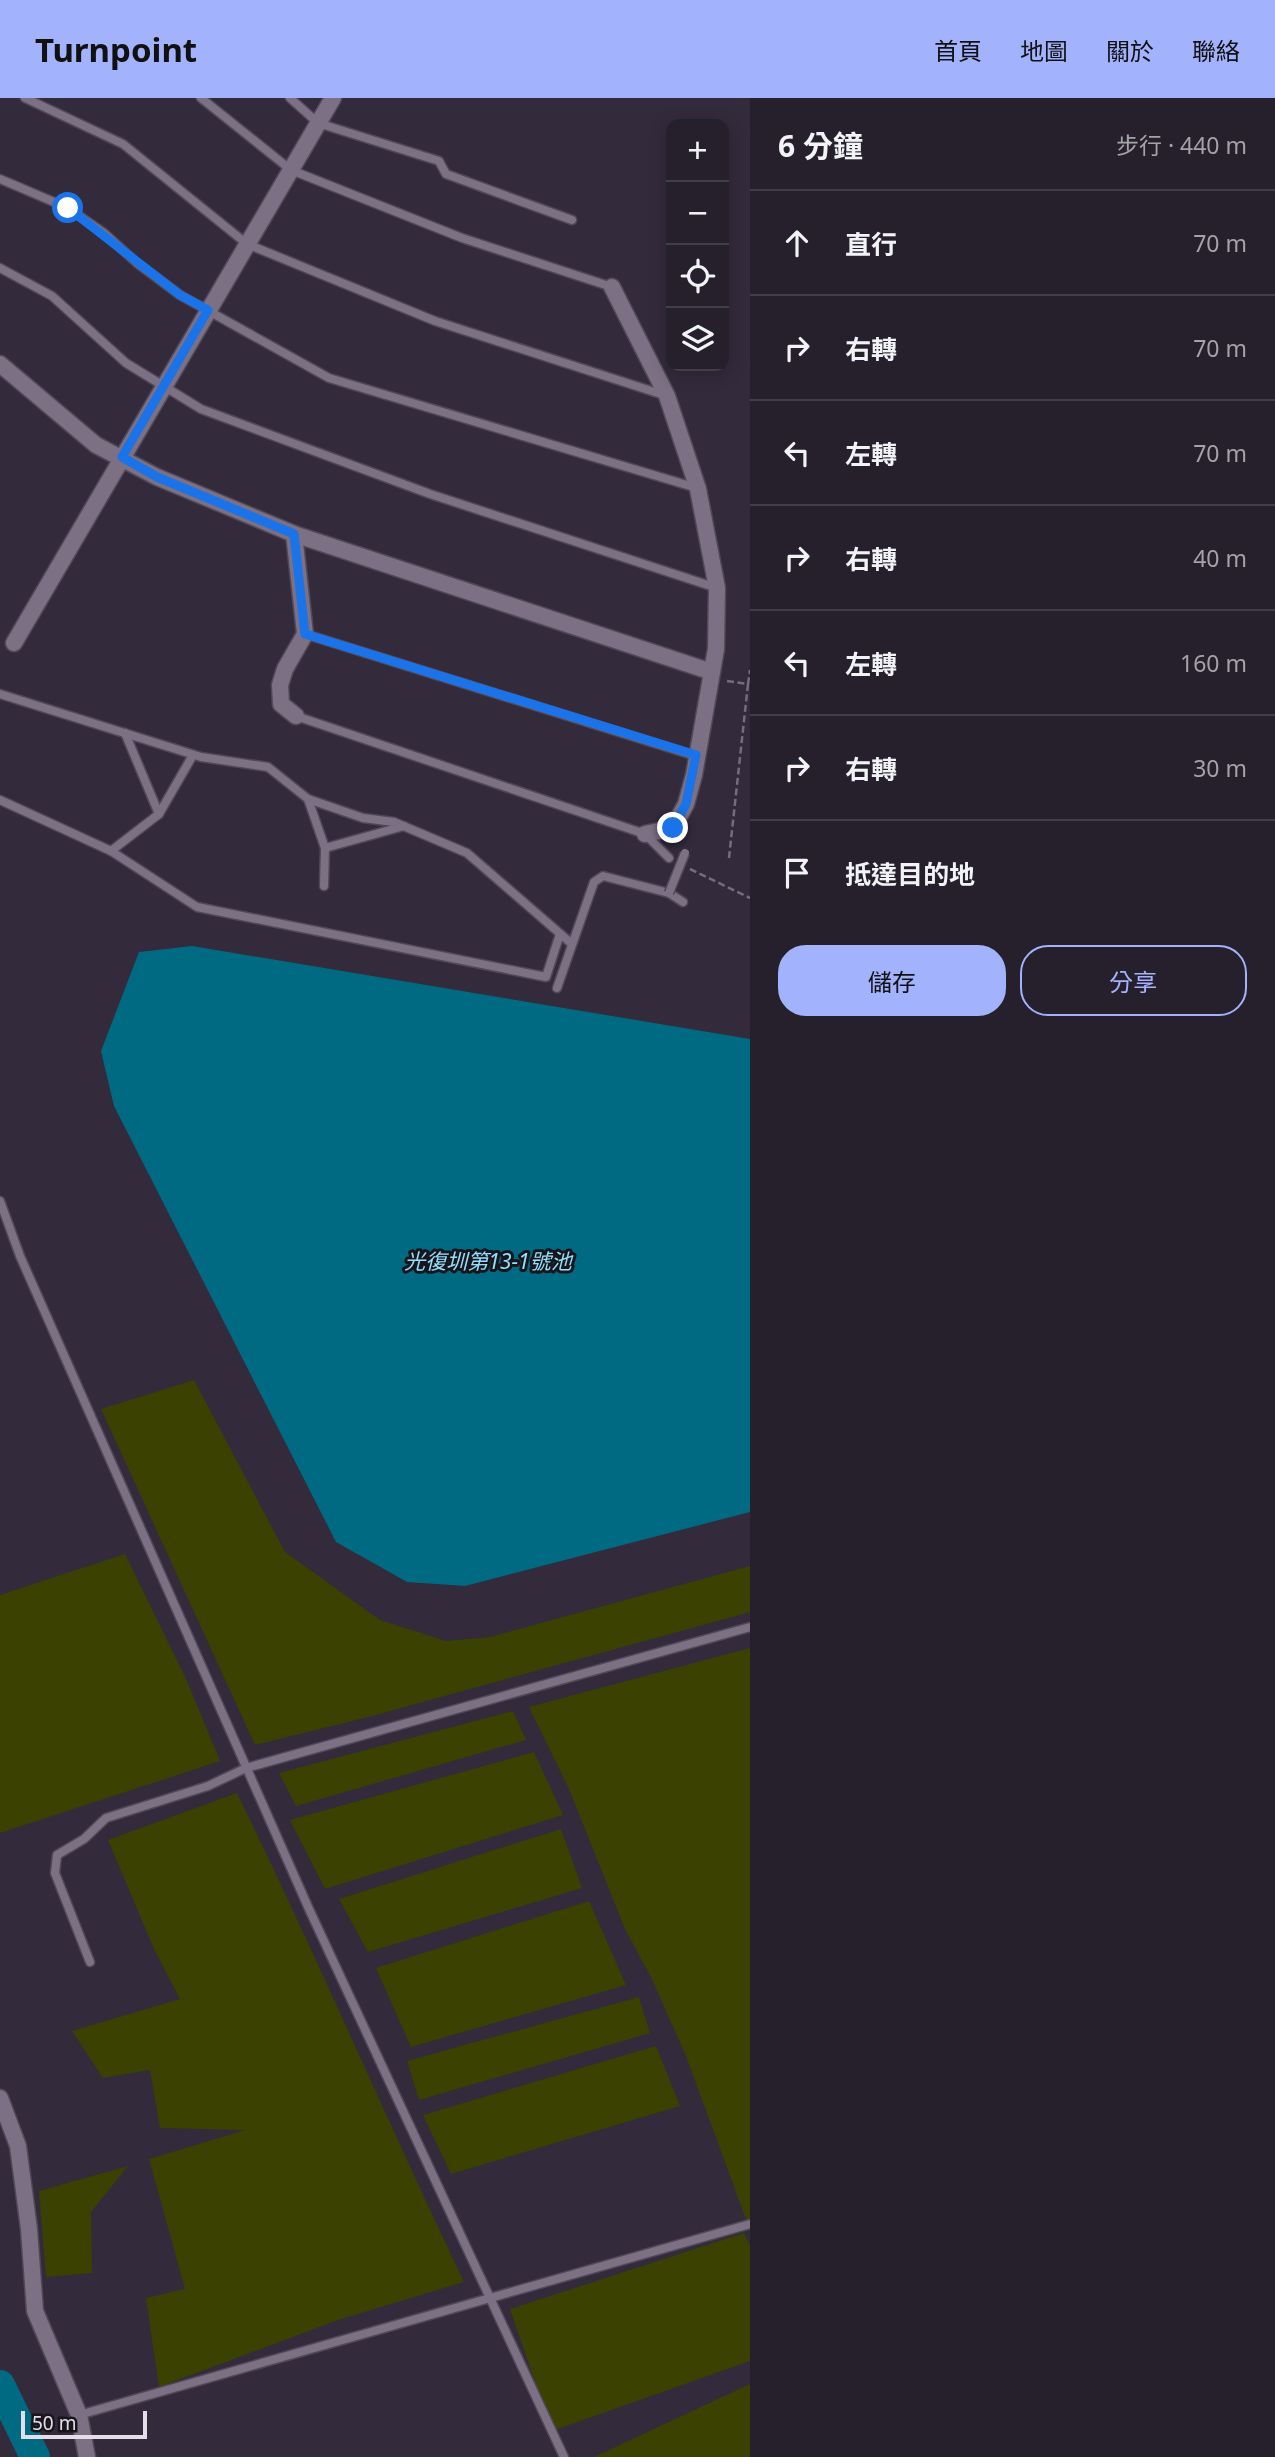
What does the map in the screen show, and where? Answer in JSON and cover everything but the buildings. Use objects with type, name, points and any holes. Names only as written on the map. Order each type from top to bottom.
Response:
[{"type":"street","points":[[14,643],[333,98]]},
{"type":"street","points":[[612,287],[667,396],[698,489],[717,588],[716,649],[686,804],[673,828],[645,834]]},
{"type":"street","points":[[0,363],[96,445],[157,477],[294,534],[712,672]]},
{"type":"street","points":[[294,534],[305,634],[285,669],[280,685],[281,704],[296,716]]},
{"type":"street","points":[[0,2098],[18,2146],[29,2229],[35,2311],[79,2415],[87,2457]]},
{"type":"lane","points":[[24,98],[123,144],[247,244],[435,320],[667,396]]},
{"type":"lane","points":[[201,98],[291,170],[462,238],[612,287]]},
{"type":"lane","points":[[290,98],[318,123],[439,161],[446,174],[572,220]]},
{"type":"lane","points":[[0,179],[68,208],[104,233],[169,287],[329,378],[698,489]]},
{"type":"lane","points":[[0,268],[52,296],[126,363],[201,409],[342,463],[717,588]]},
{"type":"lane","points":[[305,634],[696,755]]},
{"type":"lane","points":[[0,694],[193,755],[268,766],[308,799],[363,818],[404,826],[467,853],[572,944]]},
{"type":"lane","points":[[296,716],[645,834],[669,858]]},
{"type":"lane","points":[[125,733],[159,814]]},
{"type":"lane","points":[[111,851],[159,814],[193,755]]},
{"type":"lane","points":[[308,799],[325,848],[324,886]]},
{"type":"lane","points":[[0,800],[111,851],[197,907],[546,977],[560,934]]},
{"type":"lane","points":[[325,848],[404,826]]},
{"type":"lane","points":[[669,893],[685,853]]},
{"type":"lane","points":[[557,988],[588,892],[594,882],[603,876],[669,893],[683,902]]},
{"type":"lane","points":[[0,1201],[26,1269],[246,1768],[564,2457]]},
{"type":"lane","points":[[90,1962],[55,1873],[57,1855],[84,1839],[106,1818],[208,1786],[246,1768],[750,1627]]},
{"type":"lane","points":[[79,2415],[492,2300],[750,2224]]},
{"type":"path","points":[[729,858],[750,670]]},
{"type":"path","points":[[712,672],[729,682],[748,684]]},
{"type":"path","points":[[669,858],[750,898]]},
{"type":"green space","points":[[194,1380],[285,1552],[380,1620],[446,1641],[490,1637],[750,1566],[750,1612],[372,1716],[255,1745],[101,1409]]},
{"type":"green space","points":[[125,1554],[187,1681],[220,1761],[0,1833],[0,1595]]},
{"type":"green space","points":[[750,1648],[750,2221],[747,2222],[686,2056],[651,1977],[625,1929],[569,1789],[529,1707]]},
{"type":"green space","points":[[513,1711],[526,1740],[296,1806],[279,1773]]},
{"type":"green space","points":[[534,1752],[563,1815],[325,1889],[290,1820]]},
{"type":"green space","points":[[237,1793],[464,2282],[338,2320],[159,2387],[146,2298],[185,2289],[149,2159],[245,2130],[160,2128],[150,2070],[103,2078],[72,2031],[180,1999],[154,1949],[108,1840]]},
{"type":"green space","points":[[561,1829],[582,1888],[368,1952],[339,1899]]},
{"type":"green space","points":[[589,1901],[626,1985],[411,2047],[376,1968]]},
{"type":"green space","points":[[639,1997],[650,2033],[419,2100],[407,2061]]},
{"type":"green space","points":[[656,2046],[680,2106],[451,2174],[423,2115]]},
{"type":"green space","points":[[128,2166],[91,2212],[92,2273],[46,2277],[39,2191]]},
{"type":"green space","points":[[744,2233],[750,2246],[750,2361],[552,2431],[510,2309]]},
{"type":"green space","points":[[750,2384],[750,2457],[594,2457]]},
{"type":"water","name":"光復圳第13-1號池","points":[[192,946],[750,1039],[750,1512],[465,1586],[407,1582],[336,1542],[114,1106],[101,1051],[139,952]]},
{"type":"waterway","points":[[0,2385],[35,2457]]},
{"type":"route","points":[[68,208],[104,233],[136,262],[180,295],[208,310],[122,457],[157,477],[294,534],[305,634],[696,755],[686,804],[673,828]]}]
